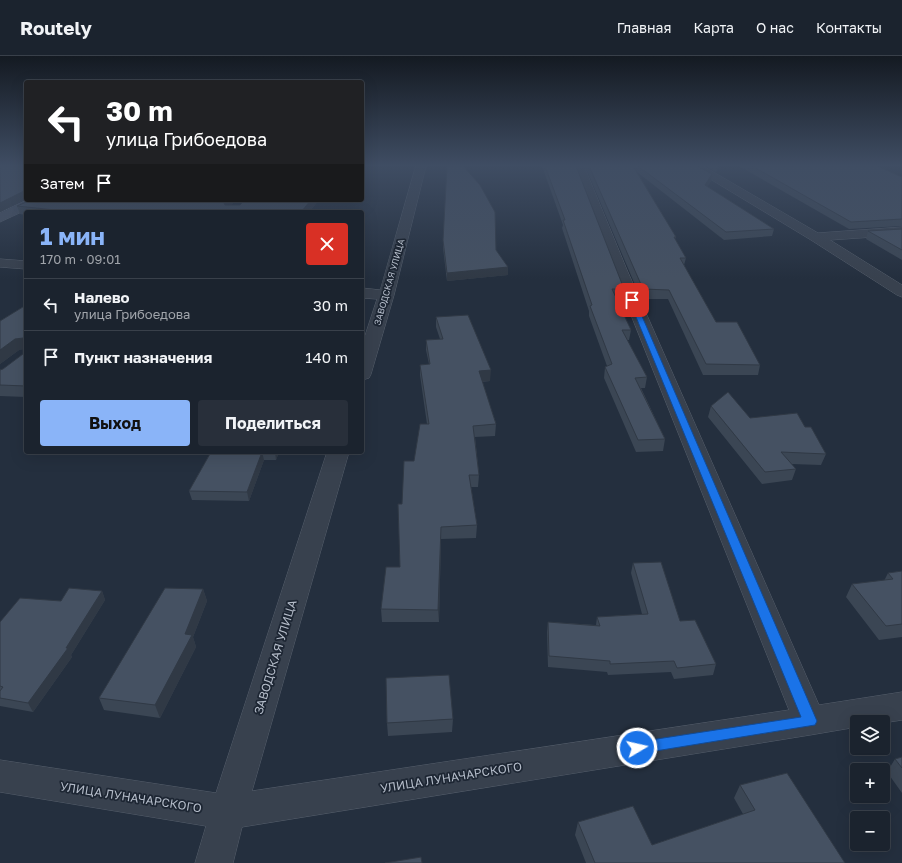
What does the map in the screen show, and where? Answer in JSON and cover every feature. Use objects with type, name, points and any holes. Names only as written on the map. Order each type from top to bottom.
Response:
[{"type":"street","points":[[0,218],[29,204]]},
{"type":"street","name":"ЗАВОДСКАЯ УЛИЦА","points":[[364,367],[386,295],[411,204]]},
{"type":"street","points":[[594,204],[620,270],[810,721]]},
{"type":"street","points":[[760,204],[816,237],[902,292]]},
{"type":"street","points":[[816,237],[902,232]]},
{"type":"street","points":[[0,263],[24,265]]},
{"type":"street","points":[[364,293],[386,295]]},
{"type":"street","name":"ЗАВОДСКАЯ УЛИЦА","points":[[214,863],[228,812],[337,454]]},
{"type":"street","name":"УЛИЦА ЛУНАЧАРСКОГО","points":[[0,776],[228,812],[902,706]]},
{"type":"building","points":[[22,204],[224,204],[225,205],[240,205],[241,204],[308,204],[303,210],[55,210],[17,206]]},
{"type":"building","points":[[445,204],[490,204],[495,212],[496,250],[508,267],[447,273],[443,240]]},
{"type":"building","points":[[559,204],[591,204],[624,289],[612,289],[631,330],[622,330],[647,377],[635,378],[665,439],[638,440],[605,367],[612,364],[590,306],[592,305],[563,220],[565,220]]},
{"type":"building","points":[[606,204],[656,204],[676,237],[674,237],[686,258],[680,258],[716,322],[737,322],[760,365],[706,364],[669,290],[643,289]]},
{"type":"building","points":[[688,204],[734,204],[774,229],[726,232]]},
{"type":"building","points":[[819,204],[902,204],[902,219],[851,222]]},
{"type":"building","points":[[902,229],[902,250],[868,231]]},
{"type":"building","points":[[24,306],[24,386],[0,385],[0,370],[23,354],[23,338],[15,339],[0,350],[0,321]]},
{"type":"building","points":[[468,315],[491,370],[479,371],[496,424],[473,426],[479,475],[469,475],[477,525],[441,527],[438,610],[381,609],[386,567],[400,567],[398,504],[402,504],[404,461],[414,461],[420,424],[429,424],[420,365],[430,364],[426,340],[443,339],[436,317]]},
{"type":"building","points":[[728,392],[750,418],[797,413],[805,427],[811,427],[826,454],[781,452],[796,469],[765,472],[711,406]]},
{"type":"building","points":[[210,454],[261,454],[247,492],[189,491]]},
{"type":"building","points":[[661,562],[680,621],[695,620],[716,664],[677,668],[674,661],[610,664],[610,661],[549,656],[548,622],[600,626],[597,617],[648,614],[633,563]]},
{"type":"building","points":[[902,571],[902,624],[886,626],[852,584],[893,579],[888,573]]},
{"type":"building","points":[[69,588],[102,591],[66,648],[68,648],[28,703],[0,698],[0,691],[3,687],[0,686],[0,622],[20,598],[61,601]]},
{"type":"building","points":[[165,588],[203,589],[185,634],[192,635],[155,705],[99,698]]},
{"type":"building","points":[[449,675],[453,719],[387,723],[386,678]]},
{"type":"building","points":[[902,757],[902,768],[895,759]]},
{"type":"building","points":[[787,773],[845,863],[595,863],[578,822],[633,806],[652,845],[755,810],[740,785]]},
{"type":"building","points":[[421,857],[422,863],[385,863]]},
{"type":"route","points":[[632,300],[810,721],[637,748]]}]
